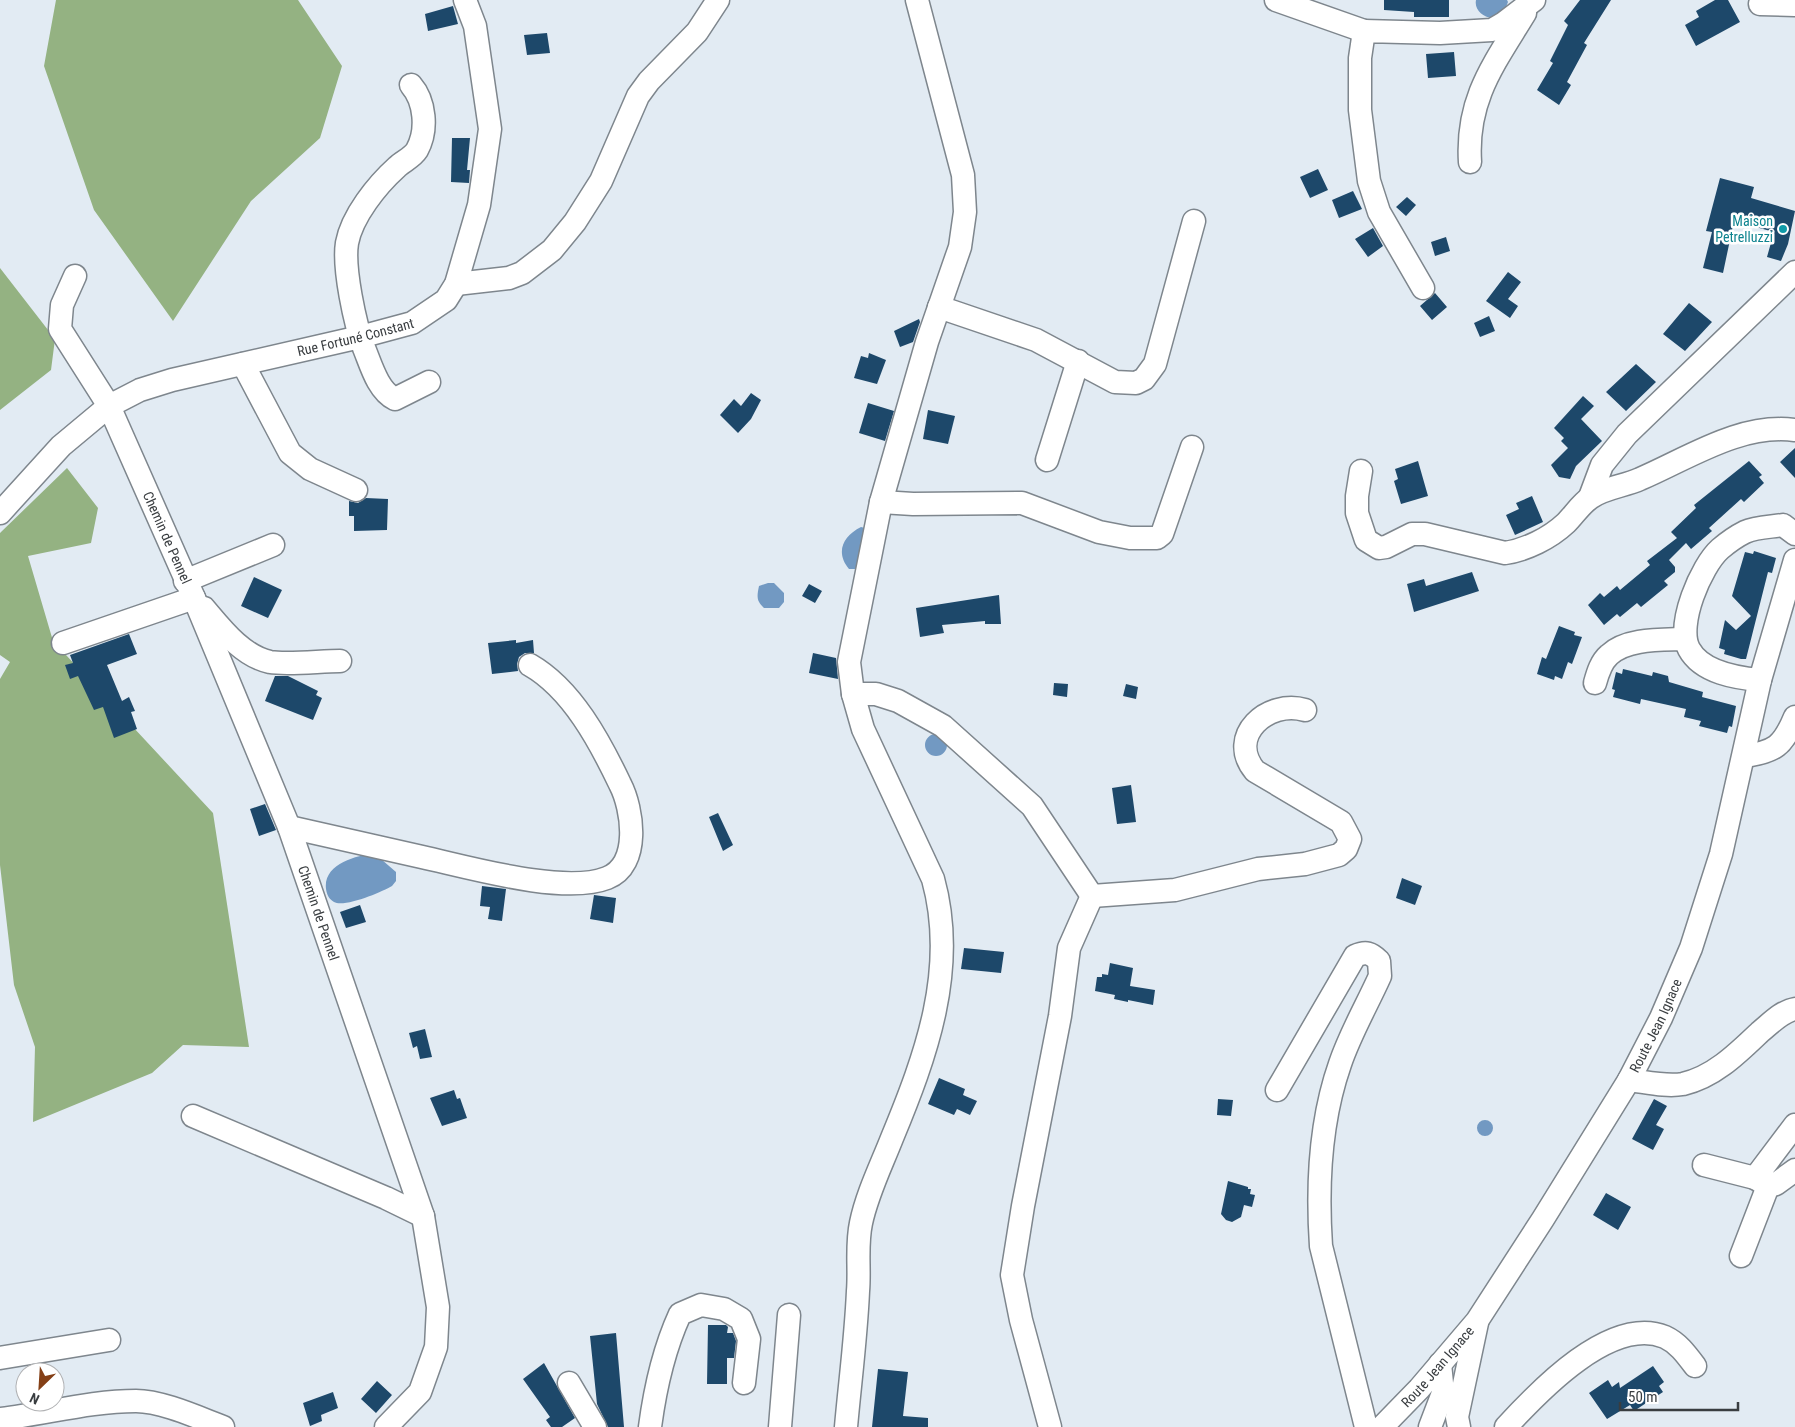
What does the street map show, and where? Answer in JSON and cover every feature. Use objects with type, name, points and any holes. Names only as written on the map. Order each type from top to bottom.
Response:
[{"type":"street","name":"Rue Fortuné Constant","points":[[0,513],[61,446],[109,406],[140,390],[172,380],[360,337],[412,323],[446,300],[456,284],[479,205],[490,129],[475,26],[465,0]]},
{"type":"street","points":[[456,284],[508,278],[522,273],[552,250],[575,222],[602,182],[638,96],[649,80],[697,32],[718,0]]},
{"type":"street","points":[[846,1427],[858,1291],[860,1225],[868,1198],[927,1047],[942,975],[939,903],[932,879],[870,746],[857,713],[849,662],[881,502],[923,355],[960,247],[965,212],[963,175],[917,0]]},
{"type":"street","points":[[1276,0],[1364,31],[1479,32],[1492,30],[1532,2]]},
{"type":"street","points":[[1470,162],[1472,116],[1480,90],[1532,2]]},
{"type":"street","points":[[1760,4],[1795,5]]},
{"type":"street","points":[[1364,31],[1360,58],[1360,110],[1368,181],[1379,212],[1423,288]]},
{"type":"street","points":[[411,85],[420,96],[423,110],[423,126],[418,149],[377,187],[358,217],[347,243],[349,291],[360,337],[372,368],[387,395],[395,399],[429,382]]},
{"type":"street","points":[[939,307],[1024,335],[1078,361],[1106,378],[1125,384],[1136,383],[1149,375],[1155,364],[1194,221]]},
{"type":"street","points":[[1361,471],[1357,496],[1357,513],[1366,540],[1379,548],[1386,547],[1412,534],[1425,534],[1505,553],[1517,551],[1555,532],[1590,497],[1602,465],[1627,434],[1795,272]]},
{"type":"street","name":"Chemin de Pennel","points":[[75,276],[62,305],[60,328],[109,406],[289,827],[423,1216],[438,1308],[436,1347],[420,1392],[386,1427]]},
{"type":"street","points":[[1048,460],[1078,361]]},
{"type":"street","points":[[243,364],[290,453],[310,469],[356,490]]},
{"type":"street","points":[[1590,497],[1638,480],[1715,444],[1766,430],[1795,430]]},
{"type":"street","points":[[881,502],[912,504],[1022,503],[1099,532],[1130,538],[1157,538],[1162,534],[1192,447]]},
{"type":"street","points":[[1760,680],[1732,678],[1707,666],[1690,651],[1685,639],[1684,625],[1696,585],[1719,550],[1746,531],[1783,525],[1795,534]]},
{"type":"street","points":[[63,643],[189,590],[273,545]]},
{"type":"street","name":"Route Jean Ignace","points":[[1382,1427],[1440,1364],[1477,1320],[1543,1219],[1629,1080],[1661,1018],[1702,915],[1721,854],[1760,680],[1795,560]]},
{"type":"street","points":[[189,590],[228,634],[251,654],[270,662],[340,661]]},
{"type":"street","points":[[1595,683],[1600,666],[1610,654],[1628,645],[1685,639]]},
{"type":"street","points":[[289,827],[513,876],[561,883],[592,883],[609,878],[624,865],[630,843],[632,824],[627,798],[599,740],[554,682],[530,666]]},
{"type":"street","points":[[853,694],[876,694],[898,701],[943,726],[1032,806],[1092,896]]},
{"type":"street","points":[[1092,896],[1175,890],[1258,869],[1304,864],[1339,856],[1346,849],[1350,839],[1341,822],[1255,771],[1248,763],[1246,745],[1252,725],[1261,716],[1284,708],[1295,707],[1305,710]]},
{"type":"street","points":[[1744,756],[1766,754],[1786,738],[1795,717]]},
{"type":"street","points":[[1050,1427],[1021,1320],[1012,1275],[1023,1206],[1060,1016],[1069,948],[1092,896]]},
{"type":"street","points":[[1277,1090],[1355,956],[1364,952],[1372,954],[1379,961],[1380,976],[1340,1063],[1331,1095],[1320,1171],[1319,1217],[1320,1246],[1366,1427]]},
{"type":"street","points":[[1629,1080],[1670,1085],[1684,1084],[1698,1078],[1735,1056],[1793,1003]]},
{"type":"street","points":[[194,1116],[386,1198],[423,1216]]},
{"type":"street","points":[[1741,1256],[1761,1182],[1795,1125]]},
{"type":"street","points":[[1704,1165],[1761,1182],[1776,1184],[1795,1170]]},
{"type":"street","points":[[650,1427],[654,1400],[670,1335],[680,1314],[702,1305],[724,1309],[741,1319],[749,1340],[744,1383]]},
{"type":"street","points":[[780,1427],[789,1315]]},
{"type":"street","points":[[1459,1427],[1457,1417],[1477,1320]]},
{"type":"street","points":[[1506,1427],[1529,1402],[1582,1357],[1614,1339],[1639,1333],[1664,1337],[1680,1346],[1695,1366]]},
{"type":"street","points":[[0,1358],[109,1340]]},
{"type":"street","points":[[1430,1427],[1443,1394],[1440,1364]]},
{"type":"street","points":[[569,1383],[594,1427]]},
{"type":"street","points":[[1,1427],[0,1419],[82,1406],[138,1401],[181,1411],[223,1427]]},
{"type":"green space","points":[[56,0],[298,0],[342,66],[320,138],[251,201],[173,321],[94,210],[44,66]]},
{"type":"green space","points":[[0,268],[55,339],[51,370],[0,410]]},
{"type":"green space","points":[[67,468],[98,508],[91,543],[28,556],[53,641],[213,813],[249,1047],[183,1045],[152,1073],[33,1122],[35,1047],[14,985],[0,865],[0,679],[10,662],[0,655],[0,533]]},
{"type":"water","points":[[1476,0],[1507,0],[1508,2],[1503,14],[1492,18],[1485,16],[1478,10]]},
{"type":"water","points":[[861,527],[865,528],[858,566],[855,569],[849,569],[842,557],[843,545],[850,535]]},
{"type":"water","points":[[774,583],[784,593],[784,602],[779,608],[764,608],[758,601],[759,586]]},
{"type":"water","points":[[936,734],[944,737],[947,745],[944,753],[936,756],[928,753],[925,745],[928,737]]},
{"type":"water","points":[[374,853],[396,872],[396,881],[392,886],[372,895],[346,903],[331,900],[326,889],[326,880],[335,867],[358,856]]},
{"type":"water","points":[[1485,1120],[1491,1122],[1493,1128],[1491,1134],[1485,1136],[1479,1134],[1477,1128],[1479,1122]]},
{"type":"building","points":[[1384,0],[1449,0],[1449,17],[1414,17],[1414,12],[1384,10]]},
{"type":"building","points":[[1580,0],[1611,0],[1584,43],[1587,45],[1567,82],[1571,85],[1559,105],[1537,90],[1553,63],[1550,61],[1568,25],[1564,21]]},
{"type":"building","points":[[1715,0],[1728,0],[1740,22],[1696,46],[1685,25],[1699,17],[1696,11]]},
{"type":"building","points":[[453,6],[458,24],[428,31],[425,14]]},
{"type":"building","points":[[547,33],[550,53],[527,55],[524,35]]},
{"type":"building","points":[[1454,52],[1456,76],[1428,78],[1426,54]]},
{"type":"building","points":[[452,138],[470,138],[467,170],[470,170],[469,183],[451,182]]},
{"type":"building","points":[[1318,169],[1328,190],[1310,198],[1300,177]]},
{"type":"building","name":"Maison Petrelluzzi","points":[[1720,178],[1754,187],[1751,198],[1795,211],[1788,244],[1781,261],[1767,257],[1774,232],[1734,221],[1723,273],[1703,268],[1712,232],[1706,231]]},
{"type":"building","points":[[1353,191],[1362,209],[1339,218],[1332,200]]},
{"type":"building","points":[[1407,197],[1416,205],[1406,216],[1396,207]]},
{"type":"building","points":[[1373,228],[1383,246],[1368,257],[1355,239]]},
{"type":"building","points":[[1446,237],[1450,251],[1435,256],[1431,242]]},
{"type":"building","points":[[1508,272],[1521,282],[1508,299],[1518,306],[1510,318],[1486,301]]},
{"type":"building","points":[[1435,293],[1447,307],[1432,320],[1420,306]]},
{"type":"building","points":[[1689,303],[1712,322],[1685,351],[1663,334]]},
{"type":"building","points":[[1489,316],[1495,331],[1480,337],[1474,323]]},
{"type":"building","points":[[919,319],[920,322],[913,342],[900,347],[894,331]]},
{"type":"building","points":[[869,353],[886,360],[877,384],[854,378],[861,356],[868,358]]},
{"type":"building","points":[[1636,364],[1656,382],[1626,411],[1606,392]]},
{"type":"building","points":[[751,393],[761,400],[751,419],[738,433],[720,415],[734,399],[741,406]]},
{"type":"building","points":[[1583,396],[1594,406],[1581,419],[1602,441],[1576,466],[1570,479],[1559,477],[1551,465],[1568,448],[1561,441],[1564,438],[1554,428]]},
{"type":"building","points":[[868,403],[894,411],[885,441],[859,433]]},
{"type":"building","points":[[928,410],[955,416],[948,444],[923,439]]},
{"type":"building","points":[[1795,448],[1795,478],[1780,462]]},
{"type":"building","points":[[1418,461],[1428,496],[1401,504],[1394,481],[1398,479],[1395,469]]},
{"type":"building","points":[[1749,461],[1762,475],[1759,477],[1764,483],[1744,502],[1741,499],[1709,528],[1712,531],[1691,549],[1686,543],[1669,560],[1675,567],[1675,572],[1664,581],[1668,585],[1641,607],[1637,603],[1620,617],[1617,614],[1604,625],[1588,605],[1600,593],[1604,597],[1617,586],[1620,590],[1650,565],[1647,561],[1677,538],[1671,532],[1696,508],[1694,505]]},
{"type":"building","points":[[1532,496],[1543,522],[1515,535],[1506,515],[1519,509],[1516,503]]},
{"type":"building","points":[[366,498],[388,499],[387,530],[354,531],[354,516],[349,516],[349,501],[358,503]]},
{"type":"building","points":[[1754,551],[1776,558],[1772,573],[1768,572],[1746,659],[1741,659],[1724,654],[1725,650],[1719,648],[1725,620],[1736,630],[1751,616],[1732,596],[1745,552],[1753,554]]},
{"type":"building","points":[[1472,572],[1479,591],[1414,612],[1407,584],[1424,579],[1426,586]]},
{"type":"building","points":[[254,577],[282,590],[268,618],[241,606]]},
{"type":"building","points":[[809,584],[822,591],[815,603],[802,596]]},
{"type":"building","points":[[999,595],[1001,624],[985,624],[985,621],[942,625],[944,633],[920,637],[916,608]]},
{"type":"building","points":[[1559,626],[1575,632],[1574,635],[1582,637],[1572,664],[1568,662],[1562,679],[1555,676],[1554,680],[1537,674],[1542,657],[1546,659]]},
{"type":"building","points":[[129,634],[137,654],[107,665],[122,701],[129,697],[135,711],[131,712],[137,729],[114,738],[103,707],[94,710],[78,676],[70,679],[65,665],[73,663],[70,655]]},
{"type":"building","points":[[516,640],[516,643],[533,640],[534,653],[525,653],[519,657],[518,671],[492,674],[488,643]]},
{"type":"building","points":[[813,653],[836,658],[838,679],[809,673]]},
{"type":"building","points":[[1623,669],[1652,676],[1653,672],[1668,676],[1669,682],[1703,692],[1702,697],[1736,706],[1732,727],[1729,726],[1727,733],[1699,726],[1701,721],[1684,717],[1686,709],[1641,699],[1640,704],[1613,697],[1615,690],[1612,689],[1616,672],[1622,674]]},
{"type":"building","points":[[275,676],[288,676],[318,691],[316,695],[322,698],[313,720],[265,701]]},
{"type":"building","points":[[1054,683],[1068,684],[1067,697],[1053,695]]},
{"type":"building","points":[[1126,684],[1138,687],[1136,699],[1123,696]]},
{"type":"building","points":[[1131,785],[1136,822],[1117,824],[1112,788]]},
{"type":"building","points":[[265,804],[276,830],[259,836],[250,809]]},
{"type":"building","points":[[718,813],[733,845],[723,851],[709,817]]},
{"type":"building","points":[[1402,878],[1422,886],[1415,905],[1396,898]]},
{"type":"building","points":[[482,886],[506,889],[502,921],[488,919],[490,907],[480,906]]},
{"type":"building","points":[[594,895],[616,898],[613,923],[590,919]]},
{"type":"building","points":[[360,905],[366,922],[346,928],[340,912]]},
{"type":"building","points":[[964,948],[1004,952],[1001,973],[961,969]]},
{"type":"building","points":[[1110,963],[1133,968],[1130,986],[1155,990],[1153,1005],[1114,999],[1115,995],[1095,991],[1097,977],[1102,977],[1102,974],[1108,975]]},
{"type":"building","points":[[425,1029],[432,1057],[420,1059],[417,1046],[413,1048],[409,1033]]},
{"type":"building","points":[[939,1078],[965,1089],[963,1095],[977,1101],[970,1115],[957,1109],[954,1115],[928,1104]]},
{"type":"building","points":[[454,1090],[457,1099],[460,1098],[467,1118],[442,1126],[430,1098]]},
{"type":"building","points":[[1218,1099],[1233,1100],[1231,1116],[1217,1115]]},
{"type":"building","points":[[1654,1099],[1667,1106],[1656,1125],[1664,1129],[1653,1150],[1632,1139]]},
{"type":"building","points":[[1228,1181],[1248,1187],[1248,1189],[1251,1189],[1250,1194],[1255,1195],[1252,1207],[1244,1205],[1241,1217],[1232,1222],[1226,1220],[1221,1214]]},
{"type":"building","points":[[1606,1193],[1631,1207],[1618,1230],[1593,1215]]},
{"type":"building","points":[[708,1325],[726,1325],[728,1327],[727,1333],[733,1333],[736,1341],[734,1358],[727,1358],[727,1384],[707,1384]]},
{"type":"building","points":[[616,1333],[624,1427],[608,1427],[597,1404],[590,1336]]},
{"type":"building","points":[[544,1363],[575,1418],[562,1427],[551,1427],[546,1420],[550,1417],[523,1379]]},
{"type":"building","points":[[1653,1366],[1664,1382],[1659,1386],[1663,1392],[1634,1411],[1630,1405],[1607,1419],[1589,1393],[1608,1380],[1612,1387],[1619,1382],[1620,1388]]},
{"type":"building","points":[[878,1369],[908,1372],[903,1416],[928,1418],[928,1427],[872,1427]]},
{"type":"building","points":[[377,1381],[392,1395],[376,1413],[361,1399]]},
{"type":"building","points":[[333,1392],[338,1408],[321,1415],[322,1421],[310,1426],[303,1403]]},
{"type":"place","name":"Maison Petrelluzzi","points":[[1783,229]]}]
